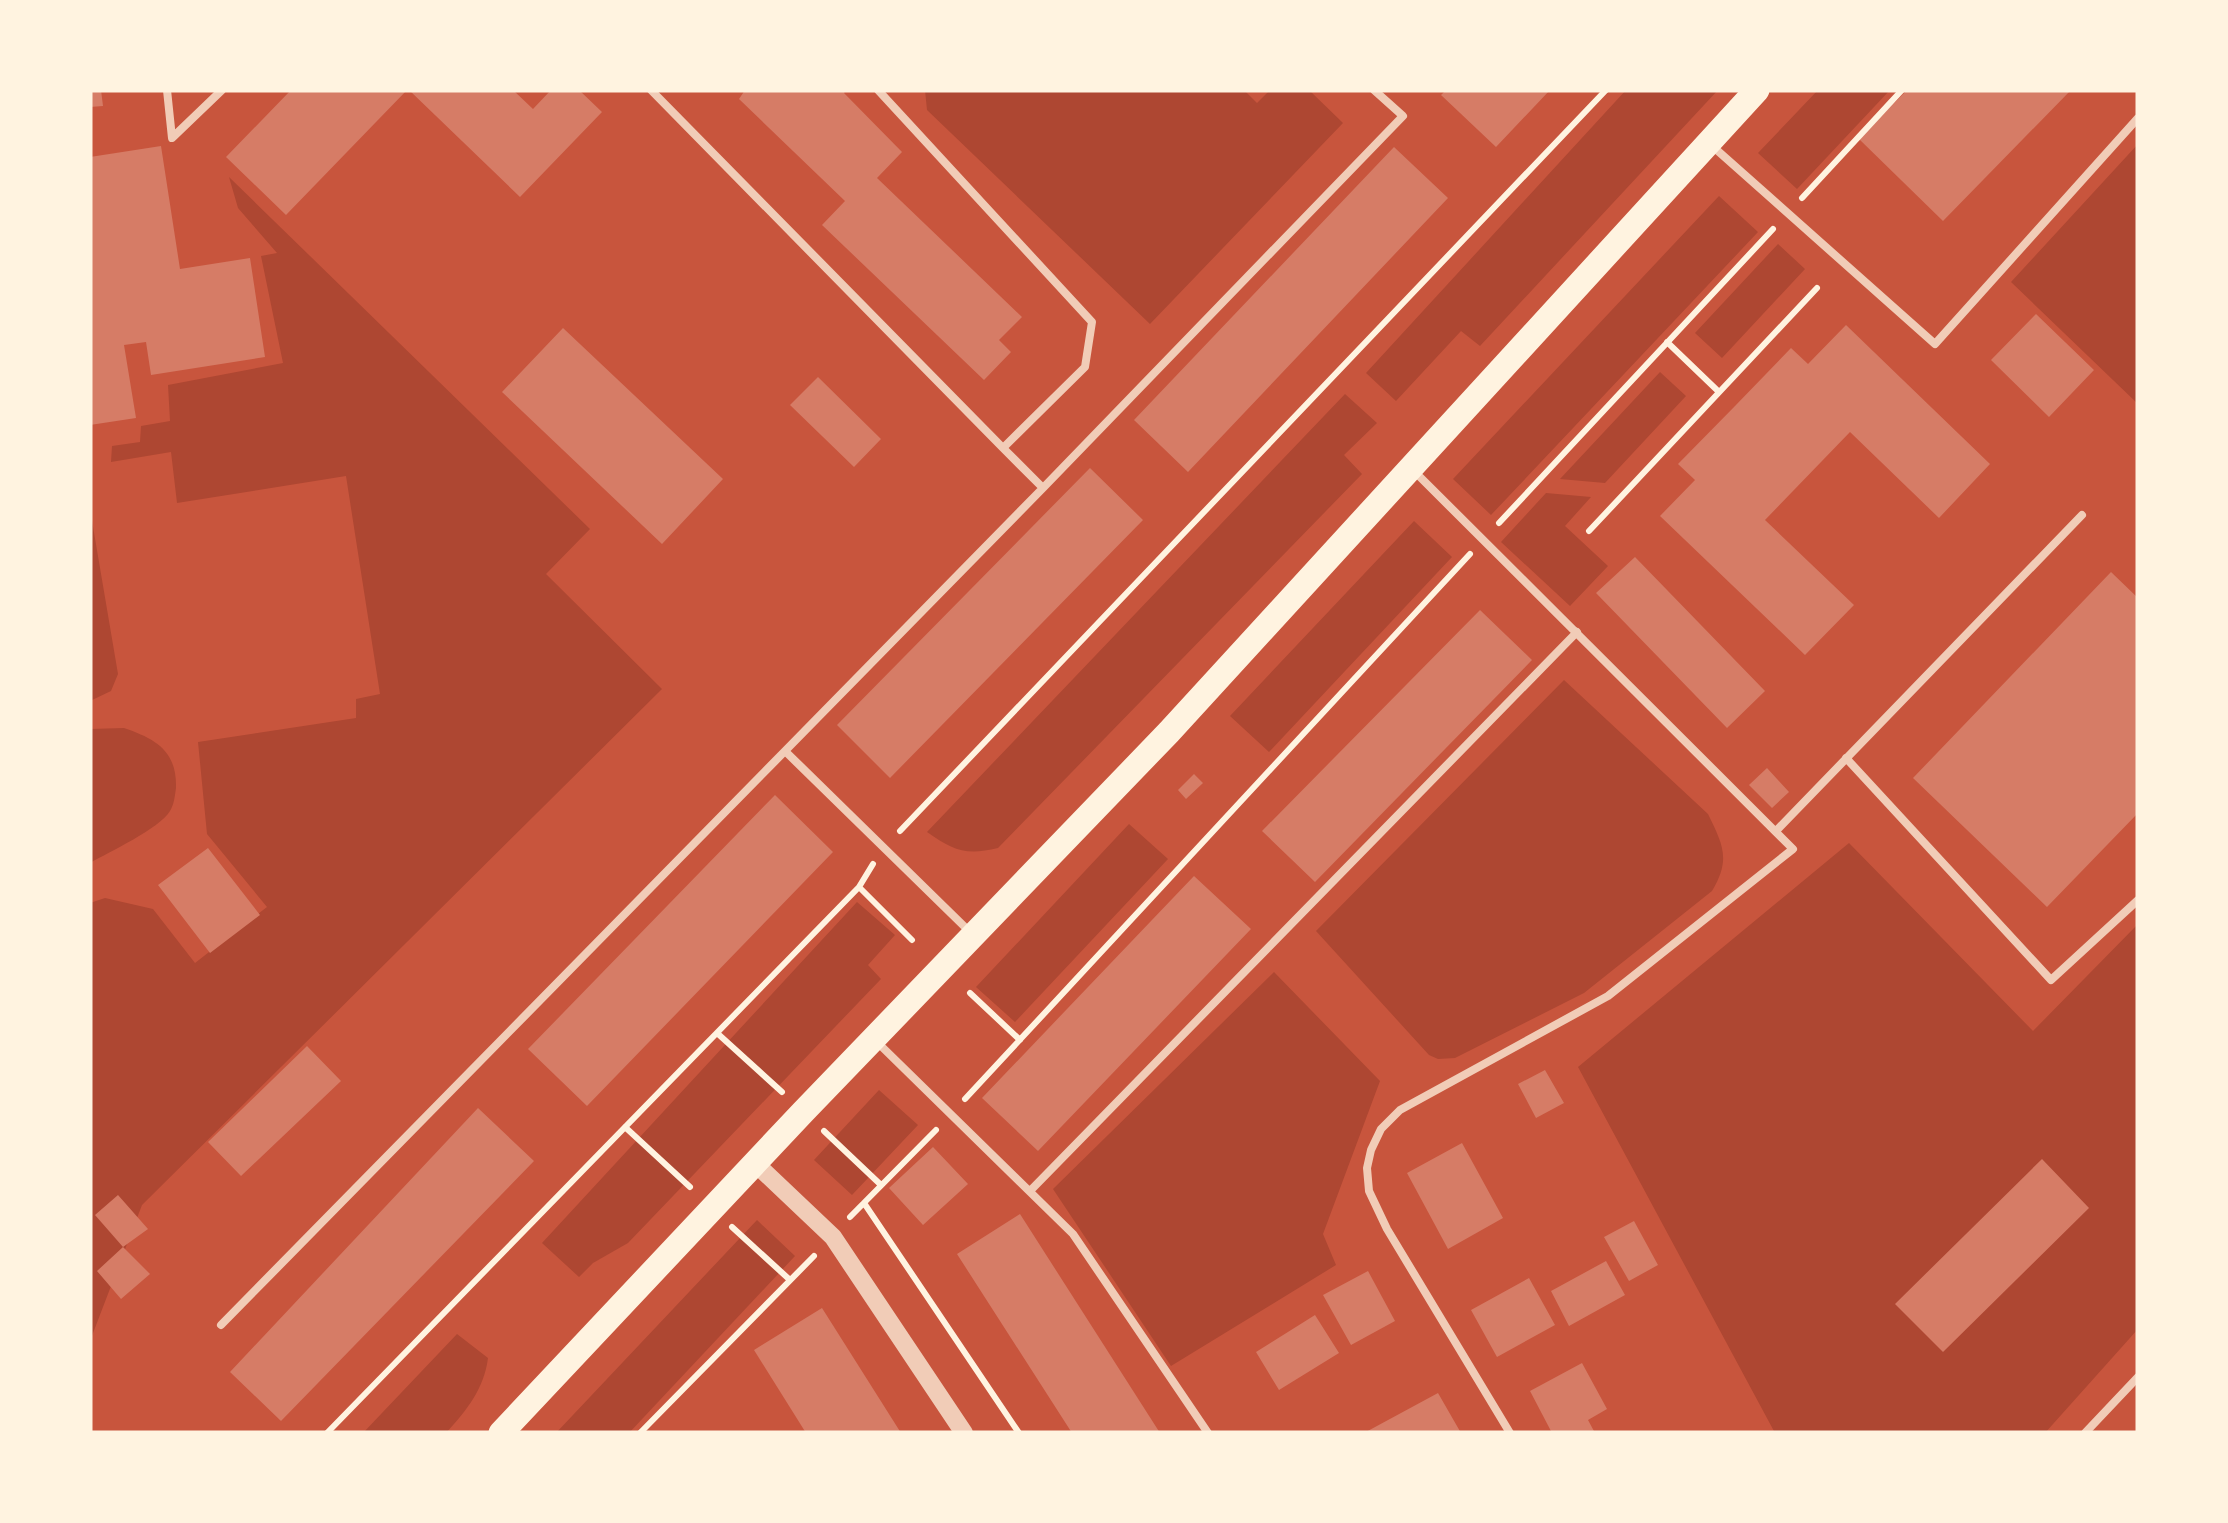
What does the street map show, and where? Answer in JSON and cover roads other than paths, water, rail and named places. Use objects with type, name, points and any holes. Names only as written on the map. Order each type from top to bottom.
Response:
[{"type":"main road","points":[[501,1433],[1169,732],[1757,90]]},
{"type":"street","points":[[756,1164],[832,1237],[964,1433]]},
{"type":"lane","points":[[167,90],[172,138],[222,90]]},
{"type":"lane","points":[[651,90],[1043,488]]},
{"type":"lane","points":[[878,90],[1092,322],[1085,367],[1004,448]]},
{"type":"lane","points":[[221,1325],[1043,488],[1402,116],[1374,90]]},
{"type":"lane","points":[[1708,143],[1936,344],[2138,118]]},
{"type":"lane","points":[[1410,468],[1793,849],[1608,996],[1400,1110],[1381,1129],[1371,1150],[1369,1191],[1387,1229],[1510,1433]]},
{"type":"lane","points":[[1776,831],[2082,515]]},
{"type":"lane","points":[[1030,1192],[1577,632]]},
{"type":"lane","points":[[784,751],[973,935]]},
{"type":"lane","points":[[1846,758],[2051,980],[2138,900]]},
{"type":"lane","points":[[874,1038],[1074,1234],[1208,1433]]},
{"type":"lane","points":[[2085,1433],[2138,1377]]}]
